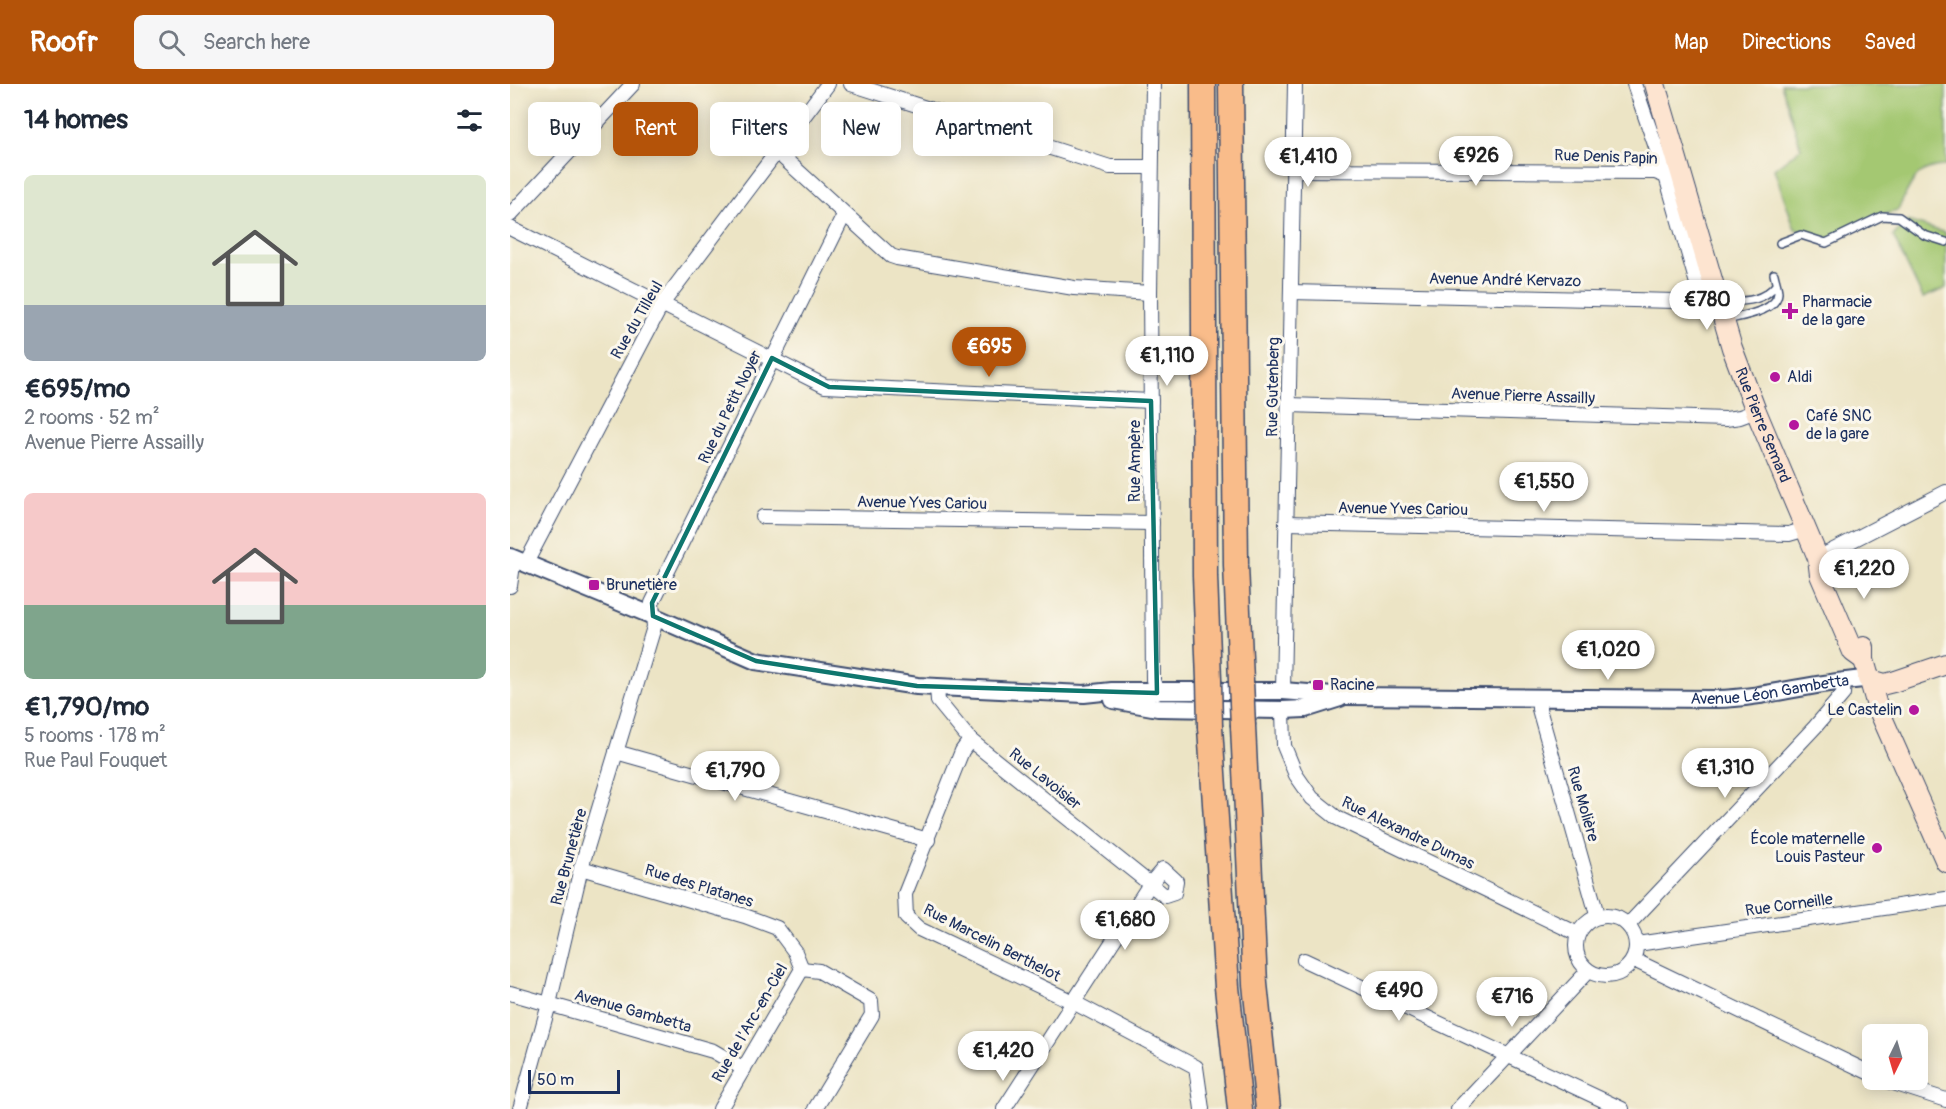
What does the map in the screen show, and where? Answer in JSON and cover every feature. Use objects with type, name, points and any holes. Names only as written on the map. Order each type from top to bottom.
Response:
[{"type":"highway","points":[[1203,84],[1205,576],[1210,727],[1227,987],[1240,1109]]},
{"type":"highway","points":[[1231,84],[1236,565],[1255,984],[1269,1109]]},
{"type":"main road","name":"Rue Pierre Semard","points":[[1655,84],[1710,302],[1724,321],[1756,411],[1818,558],[1820,575],[1853,652],[1868,673],[1877,706],[1946,862]]},
{"type":"main road","points":[[1868,673],[1901,667],[1920,671],[1946,664]]},
{"type":"street","points":[[510,215],[633,84]]},
{"type":"street","name":"Rue du Tilleul","points":[[809,108],[828,84]]},
{"type":"street","points":[[851,84],[1110,167],[1151,167]]},
{"type":"street","name":"Rue Ampère","points":[[1153,84],[1150,293],[1154,680],[1157,701]]},
{"type":"street","name":"Rue Gutenberg","points":[[1283,691],[1295,84]]},
{"type":"street","name":"Rue Pierre Semard","points":[[1634,84],[1710,302]]},
{"type":"street","name":"Rue du Tilleul","points":[[510,586],[517,559],[662,304],[772,156]]},
{"type":"street","points":[[781,156],[844,215],[897,258],[1074,288],[1150,293]]},
{"type":"street","name":"Rue Denis Papin","points":[[1293,170],[1655,172],[1666,176]]},
{"type":"street","name":"Rue du Petit Noyer","points":[[653,616],[652,603],[844,215]]},
{"type":"street","points":[[510,228],[829,387],[1151,401]]},
{"type":"street","name":"Avenue André Kervazo","points":[[1291,292],[1710,302]]},
{"type":"street","name":"Avenue Pierre Assailly","points":[[1289,405],[1726,418],[1740,417],[1756,411]]},
{"type":"street","points":[[1818,558],[1945,495]]},
{"type":"street","name":"Avenue Yves Cariou","points":[[764,517],[1152,523]]},
{"type":"street","name":"Avenue Yves Cariou","points":[[1286,523],[1789,534],[1806,529]]},
{"type":"street","name":"Avenue Léon Gambetta","points":[[517,559],[756,661],[917,686],[1084,694],[1283,710],[1305,709],[1346,696]]},
{"type":"street","name":"Rue Brunetière","points":[[520,1109],[549,1004],[581,868],[654,627],[653,616]]},
{"type":"street","name":"Avenue Léon Gambetta","points":[[1157,701],[1283,691],[1346,696],[1729,698],[1844,680],[1868,673]]},
{"type":"street","points":[[1628,925],[1815,727],[1843,694],[1844,680]]},
{"type":"street","name":"Rue Lavoisier","points":[[936,687],[938,701],[970,740],[1150,884]]},
{"type":"street","points":[[1283,691],[1283,710]]},
{"type":"street","name":"Rue Molière","points":[[1539,698],[1539,709],[1599,917]]},
{"type":"street","name":"Rue Alexandre Dumas","points":[[1283,710],[1284,746],[1296,775],[1312,798],[1337,818],[1578,934]]},
{"type":"street","name":"Rue Marcelin Berthelot","points":[[970,740],[962,751],[905,894],[906,917],[919,929],[1073,1002],[1196,1067],[1202,1109]]},
{"type":"street","points":[[616,752],[928,840]]},
{"type":"street","name":"Rue des Platanes","points":[[581,868],[745,916],[777,928],[795,952]]},
{"type":"street","points":[[1004,1109],[1150,884],[1163,869],[1176,881],[1174,893],[1165,896],[1150,884]]},
{"type":"street","name":"Rue Corneille","points":[[1637,944],[1946,899]]},
{"type":"street","points":[[1610,916],[1628,925],[1637,944],[1634,960],[1628,968],[1608,977],[1598,976],[1581,964],[1576,944],[1578,934],[1591,920],[1610,916]]},
{"type":"street","name":"Rue de l'Arc-en-Ciel","points":[[720,1109],[802,969],[795,952]]},
{"type":"street","points":[[1304,960],[1622,1109]]},
{"type":"street","points":[[1634,960],[1862,1069]]},
{"type":"street","points":[[802,969],[819,971],[871,1001],[872,1015],[815,1109]]},
{"type":"street","points":[[1458,1109],[1588,971]]},
{"type":"street","name":"Avenue Gambetta","points":[[510,993],[713,1051],[744,1069]]},
{"type":"street","points":[[1911,1090],[1946,1100]]},
{"type":"lane","points":[[1780,243],[1801,235],[1826,243],[1882,216],[1899,217],[1924,235],[1946,242]]},
{"type":"lane","points":[[1724,321],[1761,311],[1777,299],[1778,292],[1774,274]]},
{"type":"lane","points":[[1710,302],[1759,299],[1776,285]]},
{"type":"highlighted area","points":[[772,358],[829,387],[1151,401],[1157,693],[917,686],[756,661],[653,616],[652,603]]},
{"type":"green space","points":[[1781,84],[1946,84],[1946,166],[1926,170],[1914,179],[1897,211],[1879,216],[1833,238],[1821,239],[1795,229],[1774,169],[1801,148]]},
{"type":"green space","points":[[1908,221],[1946,233],[1946,288],[1923,298],[1893,236]]},
{"type":"place","name":"Pharmacie de la gare","points":[[1790,311]]},
{"type":"place","name":"Aldi","points":[[1775,377]]},
{"type":"place","name":"Café SNC de la gare","points":[[1794,425]]},
{"type":"place","name":"Brunetière","points":[[594,585]]},
{"type":"place","name":"Racine","points":[[1318,685]]},
{"type":"place","name":"Le Castelin","points":[[1914,710]]},
{"type":"place","name":"École maternelle Louis Pasteur","points":[[1877,848]]}]
